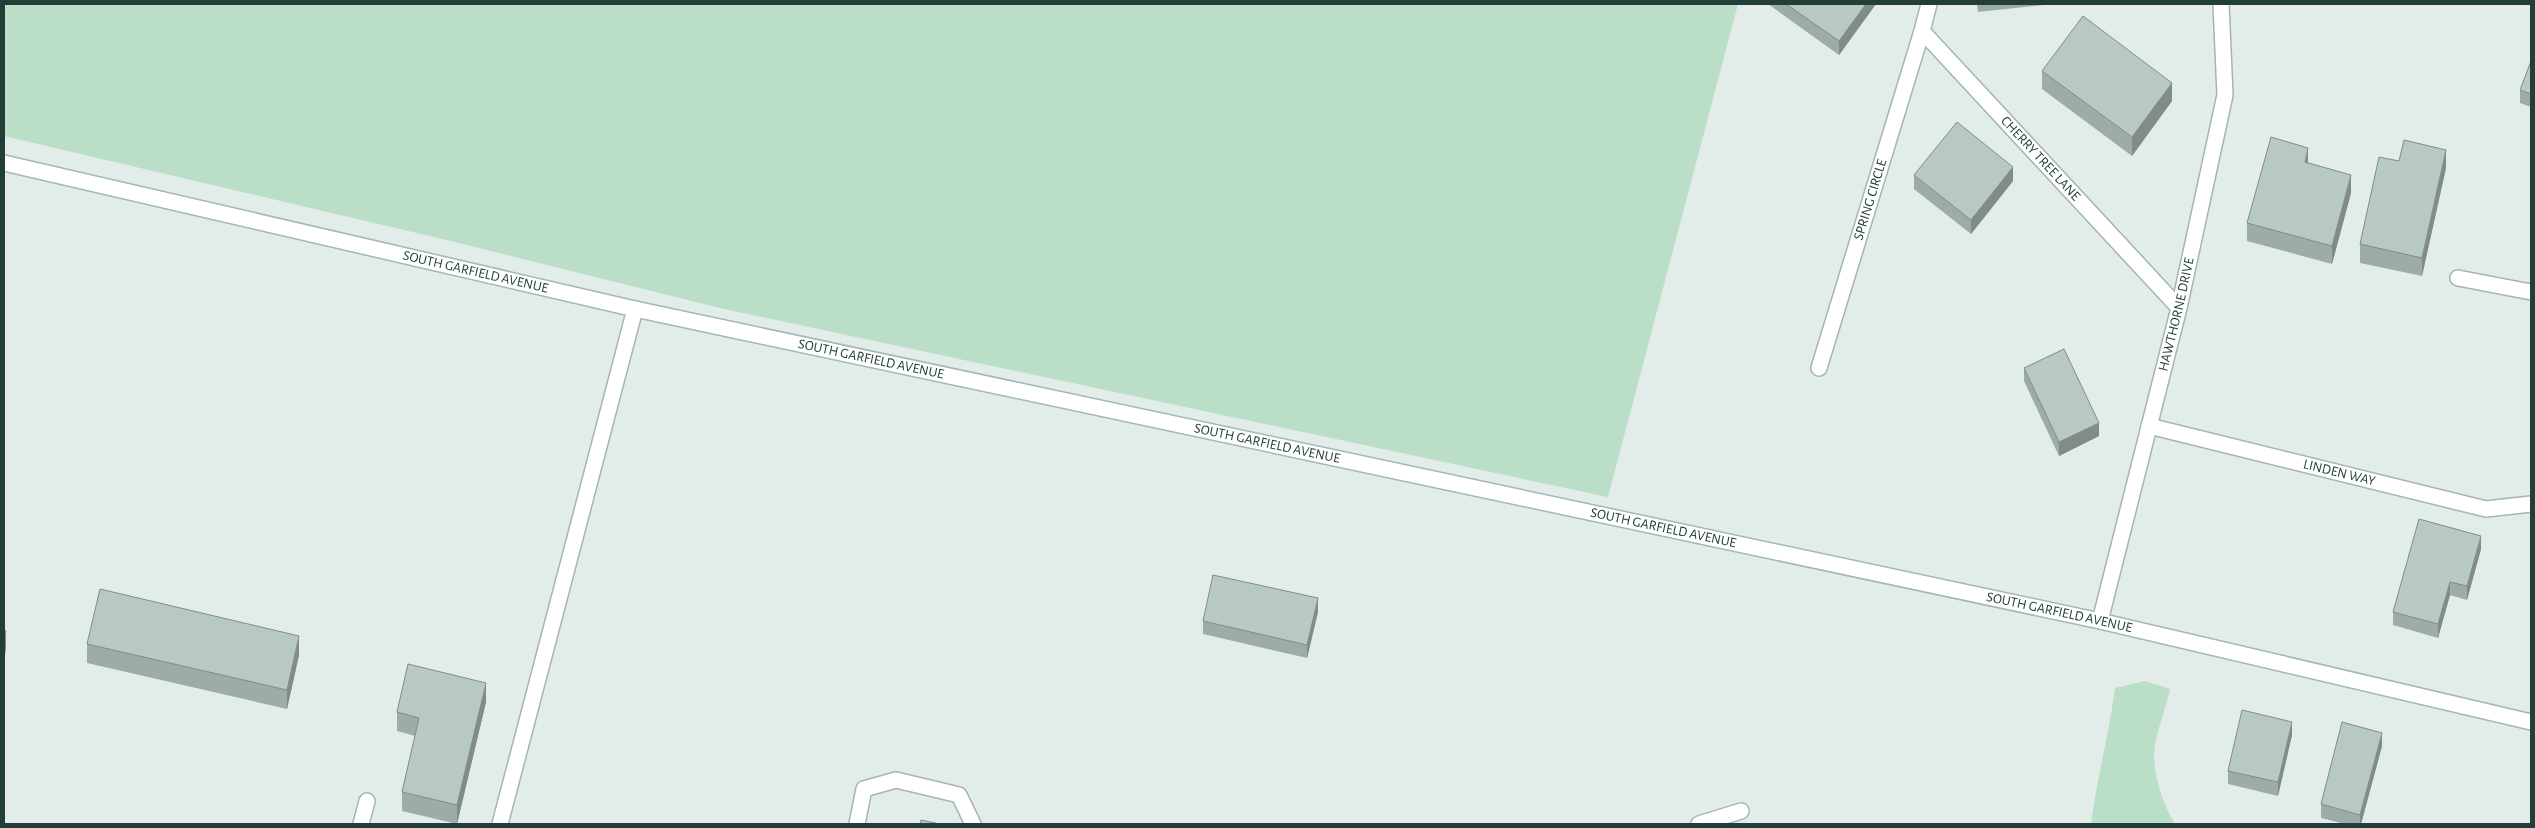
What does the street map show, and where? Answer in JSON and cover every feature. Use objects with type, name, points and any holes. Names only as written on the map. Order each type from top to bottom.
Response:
[{"type":"street","points":[[1922,31],[1929,4]]},
{"type":"street","name":"HAWTHORNE DRIVE","points":[[2100,621],[2179,308],[2225,95],[2221,4]]},
{"type":"street","name":"CHERRY TREE LANE","points":[[1922,31],[2179,308]]},
{"type":"street","name":"SPRING CIRCLE","points":[[1819,368],[1922,31]]},
{"type":"street","name":"SOUTH GARFIELD AVENUE","points":[[4,163],[636,310],[2100,621],[2531,722]]},
{"type":"street","points":[[2458,278],[2531,292]]},
{"type":"street","points":[[500,824],[636,310]]},
{"type":"street","name":"LINDEN WAY","points":[[2149,426],[2486,509],[2531,504]]},
{"type":"street","points":[[857,824],[864,789],[896,780],[959,795],[973,824]]},
{"type":"street","points":[[361,824],[367,801]]},
{"type":"street","points":[[1698,824],[1740,811]]},
{"type":"green space","points":[[4,4],[1738,4],[1608,497],[724,309],[455,242],[4,136]]},
{"type":"green space","points":[[2145,681],[2170,689],[2156,738],[2154,754],[2160,790],[2175,824],[2091,824],[2115,688]]},
{"type":"building","points":[[1786,4],[1866,4],[1839,41]]},
{"type":"building","points":[[2083,16],[2172,83],[2132,137],[2042,71]]},
{"type":"building","points":[[2531,61],[2531,94],[2520,90]]},
{"type":"building","points":[[1957,122],[2013,167],[1971,220],[1914,175]]},
{"type":"building","points":[[2271,137],[2308,148],[2305,162],[2351,175],[2332,246],[2247,223]]},
{"type":"building","points":[[2404,140],[2446,150],[2422,258],[2360,244],[2379,157],[2399,161]]},
{"type":"building","points":[[2064,349],[2099,423],[2059,442],[2024,368]]},
{"type":"building","points":[[2419,519],[2481,536],[2467,586],[2450,582],[2438,624],[2393,612]]},
{"type":"building","points":[[1213,575],[1318,598],[1307,645],[1203,621]]},
{"type":"building","points":[[100,589],[299,636],[287,690],[87,644]]},
{"type":"building","points":[[408,664],[486,683],[457,805],[402,792],[419,718],[397,712]]},
{"type":"building","points":[[2242,710],[2292,722],[2278,782],[2228,771]]},
{"type":"building","points":[[2342,722],[2382,733],[2360,815],[2321,804]]},
{"type":"building","points":[[921,820],[940,824],[920,824]]}]
